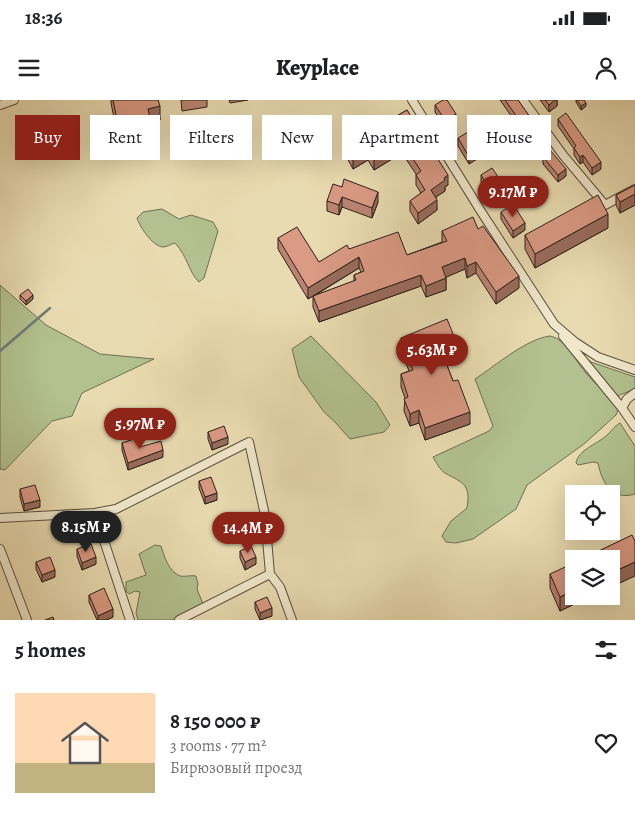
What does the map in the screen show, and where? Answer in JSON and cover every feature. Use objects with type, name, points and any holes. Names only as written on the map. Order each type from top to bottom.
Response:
[{"type":"street","points":[[0,105],[14,100]]},
{"type":"street","points":[[412,100],[554,324],[622,408],[635,427]]},
{"type":"street","points":[[523,100],[601,202],[605,205],[635,189]]},
{"type":"street","points":[[554,324],[575,342],[598,357],[635,370]]},
{"type":"street","points":[[622,408],[627,398],[635,393]]},
{"type":"street","points":[[0,518],[95,514],[116,508],[140,498],[248,442],[265,515],[270,574],[280,587],[292,620]]},
{"type":"street","points":[[95,514],[130,620]]},
{"type":"street","points":[[0,549],[26,620]]},
{"type":"street","points":[[179,620],[270,574]]},
{"type":"green space","points":[[162,209],[179,219],[191,215],[213,222],[218,231],[204,278],[199,282],[192,273],[183,253],[175,243],[165,247],[159,246],[147,236],[137,218],[143,212]]},
{"type":"green space","points":[[0,285],[46,325],[100,354],[154,359],[82,393],[72,416],[52,421],[5,470],[0,469]]},
{"type":"green space","points":[[311,336],[376,402],[390,425],[384,432],[350,439],[324,412],[299,377],[292,349]]},
{"type":"green space","points":[[550,336],[561,341],[581,367],[616,404],[618,410],[616,415],[584,444],[527,485],[516,509],[473,539],[456,543],[446,542],[442,536],[451,521],[467,508],[468,494],[464,485],[443,472],[433,457],[489,431],[493,426],[475,379],[521,347]]},
{"type":"green space","points":[[581,354],[591,362],[635,377],[635,389],[617,396]]},
{"type":"green space","points":[[620,423],[635,446],[635,494],[620,495],[620,485],[606,485],[598,463],[578,465],[576,463],[580,454],[606,436]]},
{"type":"green space","points":[[155,545],[161,546],[168,563],[176,574],[180,576],[196,576],[197,589],[203,604],[172,620],[138,620],[136,613],[140,592],[135,591],[129,594],[126,591],[126,582],[146,575],[139,554]]},
{"type":"building","points":[[113,100],[158,100],[160,106],[148,109],[149,115],[116,115]]},
{"type":"building","points":[[443,100],[447,100],[456,114],[442,115],[435,105]]},
{"type":"building","points":[[505,100],[518,100],[529,115],[516,115]]},
{"type":"building","points":[[545,100],[555,100],[549,105]]},
{"type":"building","points":[[577,100],[584,100],[586,103],[581,106]]},
{"type":"building","points":[[407,110],[410,115],[399,115]]},
{"type":"building","points":[[566,113],[601,162],[592,168],[583,155],[580,157],[574,148],[576,146],[558,119]]},
{"type":"building","points":[[467,133],[467,154],[458,138]]},
{"type":"building","points":[[551,151],[566,169],[558,175],[546,160],[551,160]]},
{"type":"building","points":[[414,160],[439,160],[448,175],[444,178],[445,180],[431,190],[437,200],[418,213],[410,201],[425,190],[416,175],[421,171]]},
{"type":"building","points":[[492,168],[503,184],[491,191],[481,175]]},
{"type":"building","points":[[344,179],[378,192],[372,208],[342,197],[339,205],[327,201],[333,184],[342,187]]},
{"type":"building","points":[[635,185],[635,194],[620,202],[616,195]]},
{"type":"building","points":[[598,195],[608,214],[535,254],[525,235]]},
{"type":"building","points":[[513,204],[525,223],[513,231],[501,212]]},
{"type":"building","points":[[473,217],[478,229],[483,226],[519,276],[496,292],[476,262],[467,266],[465,258],[442,267],[446,278],[426,286],[421,275],[319,311],[313,296],[356,280],[354,275],[364,271],[359,257],[308,288],[278,238],[297,227],[319,262],[347,245],[349,249],[398,232],[407,255],[447,241],[442,231]]},
{"type":"building","points":[[28,289],[33,295],[26,301],[20,295]]},
{"type":"building","points":[[447,319],[458,346],[442,352],[453,381],[458,380],[470,412],[425,428],[419,410],[410,414],[404,399],[408,397],[401,374],[413,370],[401,338]]},
{"type":"building","points":[[224,426],[228,437],[212,443],[208,432]]},
{"type":"building","points":[[137,438],[140,447],[161,441],[163,450],[128,463],[122,443]]},
{"type":"building","points":[[211,477],[217,493],[205,497],[199,481]]},
{"type":"building","points":[[35,485],[40,500],[24,504],[20,489]]},
{"type":"building","points":[[632,535],[635,541],[635,562],[620,569],[620,550],[601,550]]},
{"type":"building","points":[[91,544],[96,557],[82,563],[77,549]]},
{"type":"building","points":[[251,546],[256,557],[245,562],[240,551]]},
{"type":"building","points":[[50,557],[55,570],[42,575],[36,562]]},
{"type":"building","points":[[565,567],[565,594],[560,597],[550,574]]},
{"type":"building","points":[[104,588],[113,609],[98,616],[89,595]]},
{"type":"building","points":[[267,597],[272,608],[260,613],[255,602]]},
{"type":"waterway","points":[[0,351],[50,308]]}]
